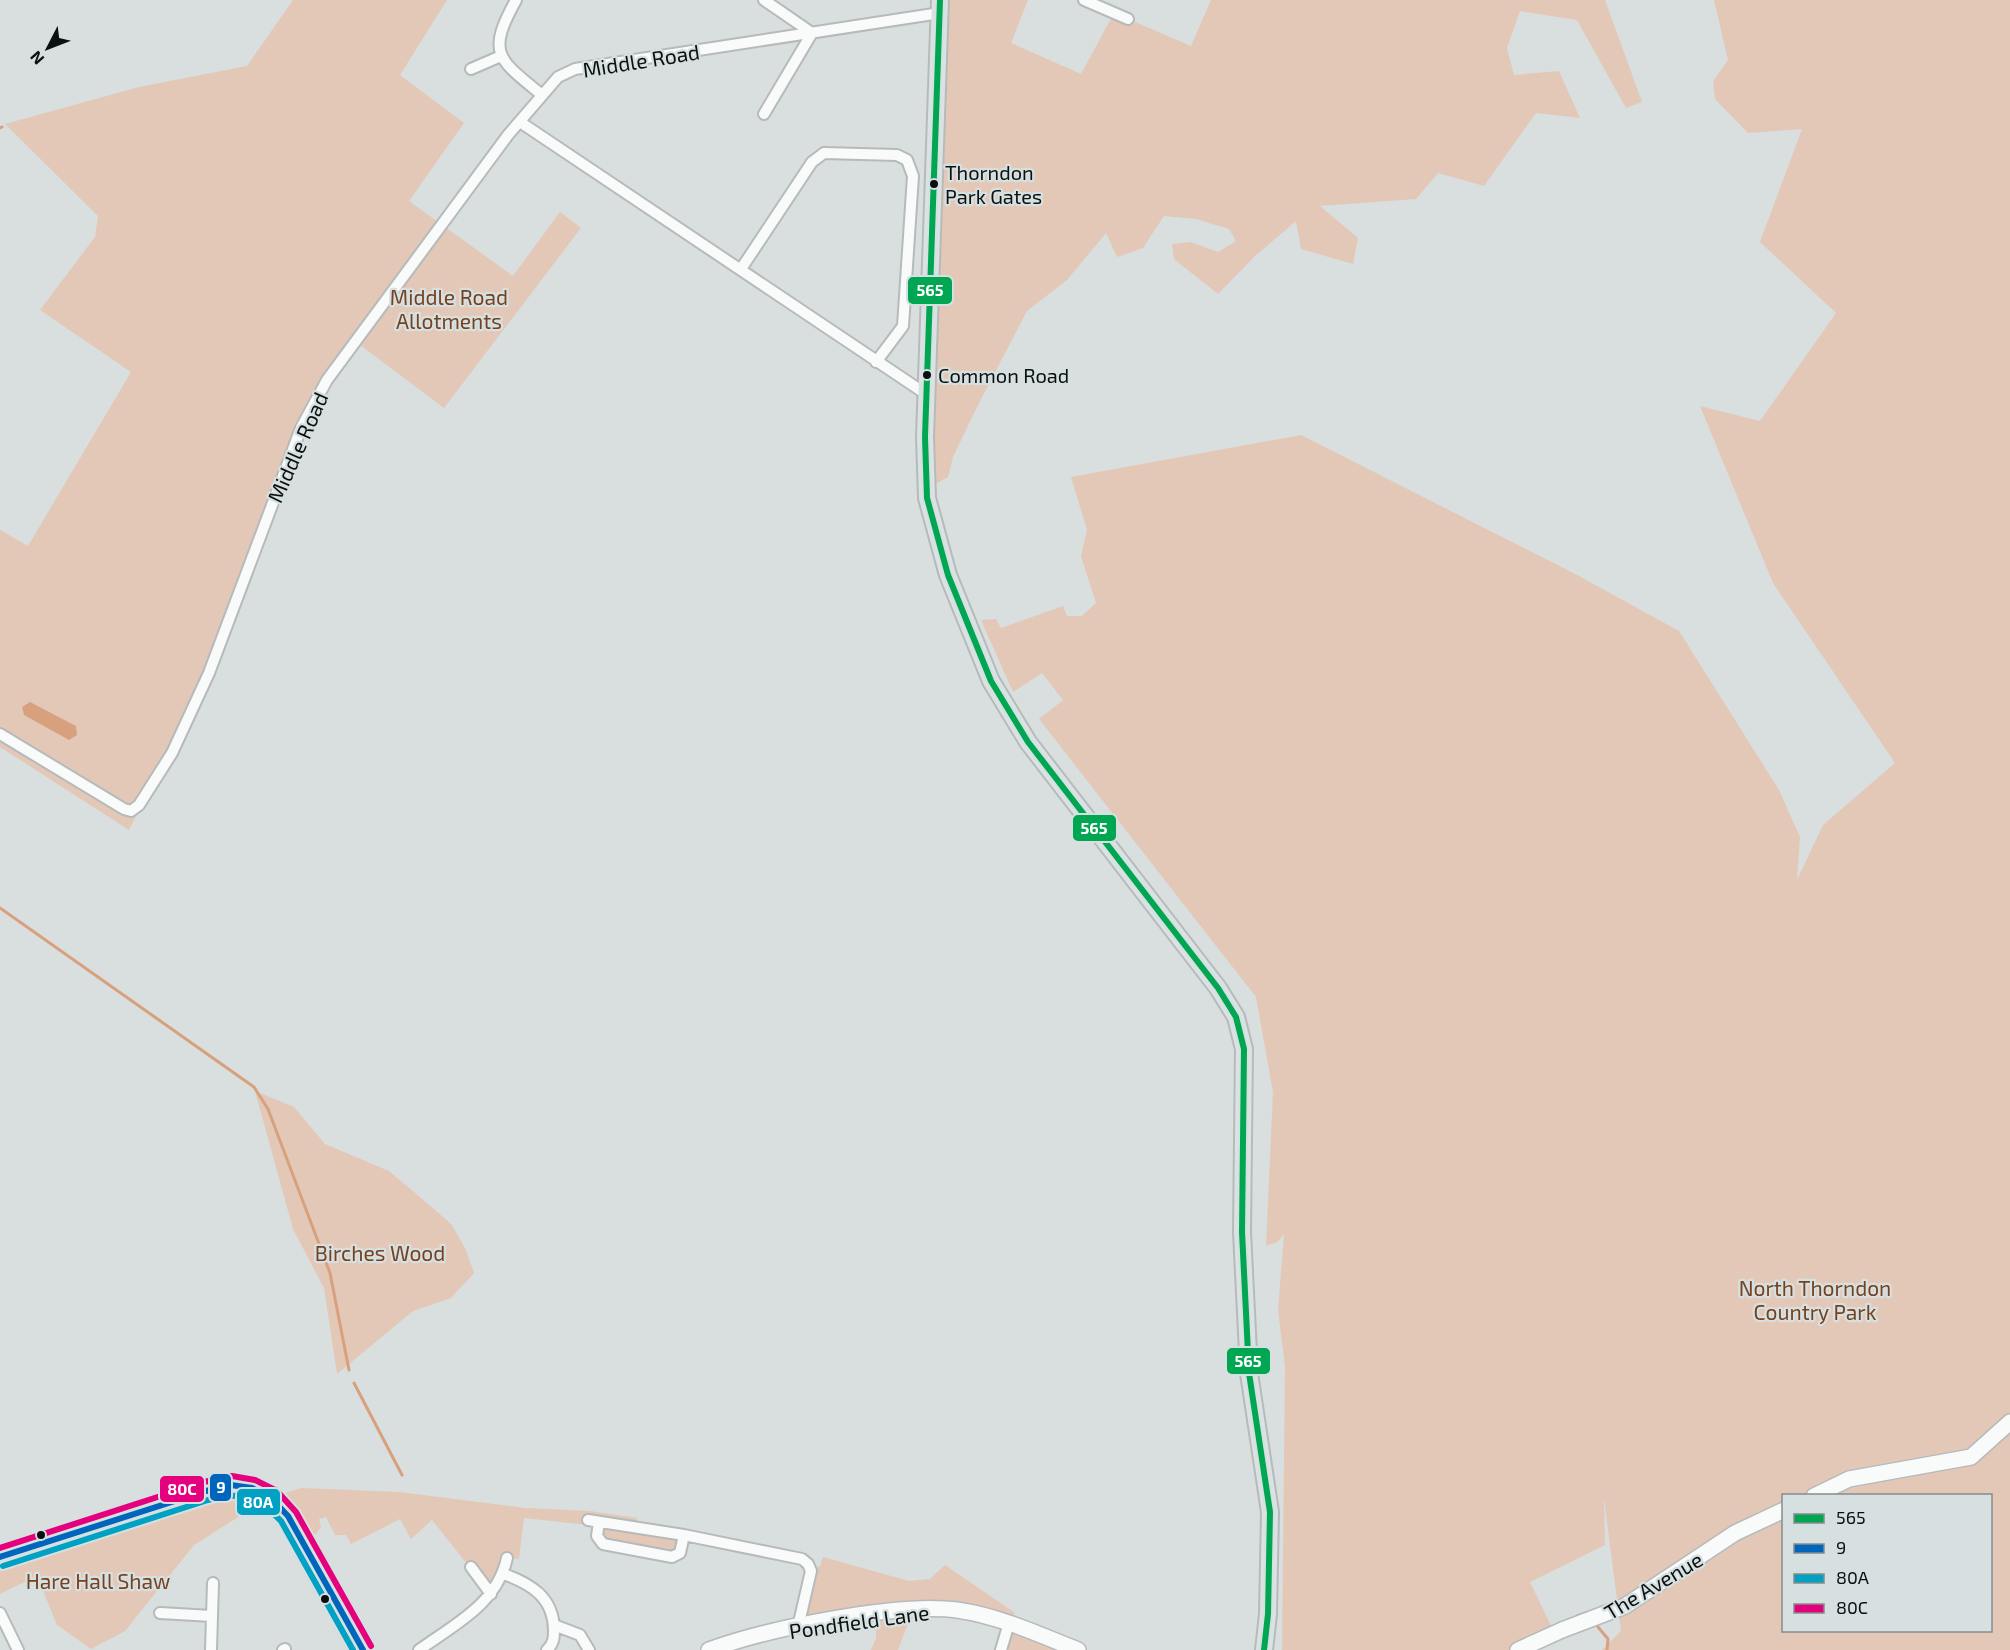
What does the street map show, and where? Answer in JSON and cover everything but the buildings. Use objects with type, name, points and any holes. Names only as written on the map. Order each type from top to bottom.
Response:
[{"type":"main road","points":[[940,6],[926,394],[927,498],[948,575],[991,681],[1028,742],[1218,988],[1236,1017],[1245,1049],[1242,1232],[1249,1373],[1270,1512],[1268,1614],[1264,1650]]},
{"type":"street","points":[[516,0],[501,28],[501,56],[510,69],[542,95]]},
{"type":"street","points":[[764,0],[812,33],[764,114]]},
{"type":"street","points":[[1090,1],[1128,19]]},
{"type":"street","name":"Middle Road","points":[[0,734],[124,809],[132,811],[139,805],[171,753],[209,673],[301,428],[327,380],[520,122],[558,77],[575,69],[812,33],[940,6]]},
{"type":"street","points":[[471,69],[501,56]]},
{"type":"street","points":[[520,122],[926,394]]},
{"type":"street","points":[[741,269],[812,162],[824,153],[897,154],[907,160],[913,176],[903,326],[876,362]]},
{"type":"street","points":[[1818,1494],[1848,1479],[1971,1458],[2010,1422]]},
{"type":"street","points":[[0,1557],[231,1485],[252,1488],[270,1497],[288,1516],[363,1650]]},
{"type":"street","name":"The Avenue","points":[[1518,1650],[1625,1606],[1736,1533],[1782,1511]]},
{"type":"street","points":[[684,1535],[680,1553],[672,1557],[603,1545],[597,1536],[593,1521],[684,1535],[802,1559],[813,1567],[798,1627]]},
{"type":"street","points":[[419,1650],[487,1601],[504,1574],[507,1557]]},
{"type":"street","points":[[471,1567],[491,1594]]},
{"type":"street","points":[[504,1574],[542,1594],[548,1602],[554,1625],[554,1641],[547,1650]]},
{"type":"street","points":[[211,1650],[213,1583]]},
{"type":"street","name":"Pondfield Lane","points":[[709,1650],[798,1627],[913,1609],[955,1610],[1009,1623],[1078,1650]]},
{"type":"street","points":[[0,1613],[18,1650]]},
{"type":"street","points":[[160,1613],[212,1616]]},
{"type":"street","points":[[1001,1650],[1009,1623]]},
{"type":"street","points":[[554,1625],[580,1635],[589,1650]]},
{"type":"green space","name":"Middle Road Allotments","points":[[293,0],[447,0],[400,75],[464,123],[409,201],[513,276],[560,212],[581,228],[444,408],[356,342],[301,428],[198,696],[129,830],[0,747],[0,530],[28,546],[131,372],[40,310],[95,237],[98,216],[5,124],[139,87],[247,66]]},
{"type":"green space","points":[[940,0],[1028,0],[1011,43],[1081,74],[1114,13],[1191,46],[1211,0],[1605,0],[1642,102],[1626,108],[1577,20],[1520,11],[1507,48],[1514,75],[1559,71],[1580,118],[1536,113],[1484,186],[1438,173],[1416,199],[1320,206],[1358,238],[1353,264],[1301,249],[1296,221],[1255,256],[1218,294],[1174,259],[1172,244],[1191,242],[1218,252],[1236,241],[1229,229],[1196,219],[1164,216],[1143,248],[1117,257],[1106,233],[1067,280],[1027,311],[953,457],[948,477],[927,489]]},
{"type":"green space","name":"North Thorndon Country Park","points":[[1714,0],[2010,0],[2010,1650],[1602,1650],[1621,1631],[1604,1498],[1605,1545],[1530,1582],[1555,1634],[1523,1650],[1282,1650],[1285,1367],[1278,1310],[1284,1234],[1277,1242],[1266,1246],[1273,1092],[1256,997],[1039,719],[1063,700],[1042,673],[1013,692],[981,620],[996,619],[1001,628],[1063,606],[1067,616],[1082,616],[1096,603],[1081,556],[1087,530],[1071,477],[1301,435],[1579,576],[1679,631],[1779,790],[1800,837],[1797,880],[1823,825],[1895,763],[1773,583],[1700,406],[1760,421],[1836,313],[1760,242],[1802,129],[1748,133],[1715,99],[1713,81],[1728,60]]},
{"type":"green space","name":"Birches Wood","points":[[255,1091],[294,1107],[325,1144],[389,1171],[452,1225],[466,1250],[474,1273],[451,1298],[413,1311],[337,1374],[324,1288],[293,1229]]},
{"type":"green space","name":"Hare Hall Shaw","points":[[231,1485],[270,1497],[194,1545],[125,1631],[91,1649],[57,1625],[37,1576],[0,1594],[0,1557]]},
{"type":"green space","points":[[301,1488],[399,1492],[525,1508],[590,1511],[637,1518],[636,1527],[684,1535],[680,1553],[603,1544],[596,1528],[588,1520],[587,1525],[524,1518],[519,1559],[507,1558],[491,1594],[432,1520],[411,1539],[400,1519],[351,1544],[346,1535],[335,1535],[326,1517],[319,1519],[321,1527],[310,1542],[278,1495]]},
{"type":"green space","points":[[823,1557],[909,1581],[930,1579],[945,1565],[1015,1613],[1006,1621],[955,1610],[798,1627],[811,1571],[820,1566]]},
{"type":"green space","points":[[876,1621],[909,1621],[898,1650],[871,1650],[876,1638]]},
{"type":"green space","points":[[1009,1623],[1078,1650],[1001,1650]]},
{"type":"shaded area","points":[[30,702],[76,726],[77,735],[69,740],[24,715],[22,707]]},
{"type":"waterway","points":[[0,908],[254,1087],[268,1109],[330,1273],[349,1370]]},
{"type":"waterway","points":[[354,1383],[402,1475]]},
{"type":"waterway","points":[[1577,1616],[1586,1613]]},
{"type":"waterway","points":[[1598,1627],[1608,1639],[1607,1650]]},
{"type":"transit line","name":"565","points":[[940,0],[925,437],[927,498],[948,575],[991,681],[1028,742],[1218,988],[1236,1017],[1244,1049],[1242,1232],[1249,1373],[1270,1512],[1268,1614],[1264,1650]]},
{"type":"transit line","name":"80C","points":[[0,1548],[204,1482],[232,1476],[255,1480],[277,1491],[296,1512],[371,1646]]},
{"type":"transit line","name":"9","points":[[0,1557],[206,1491],[231,1485],[252,1488],[270,1497],[288,1516],[363,1650]]},
{"type":"transit line","name":"80A","points":[[3,1566],[208,1500],[231,1496],[248,1497],[264,1505],[281,1521],[353,1650]]},
{"type":"place","name":"Thorndon Park Gates","points":[[934,184]]},
{"type":"place","name":"Common Road","points":[[927,375]]}]
